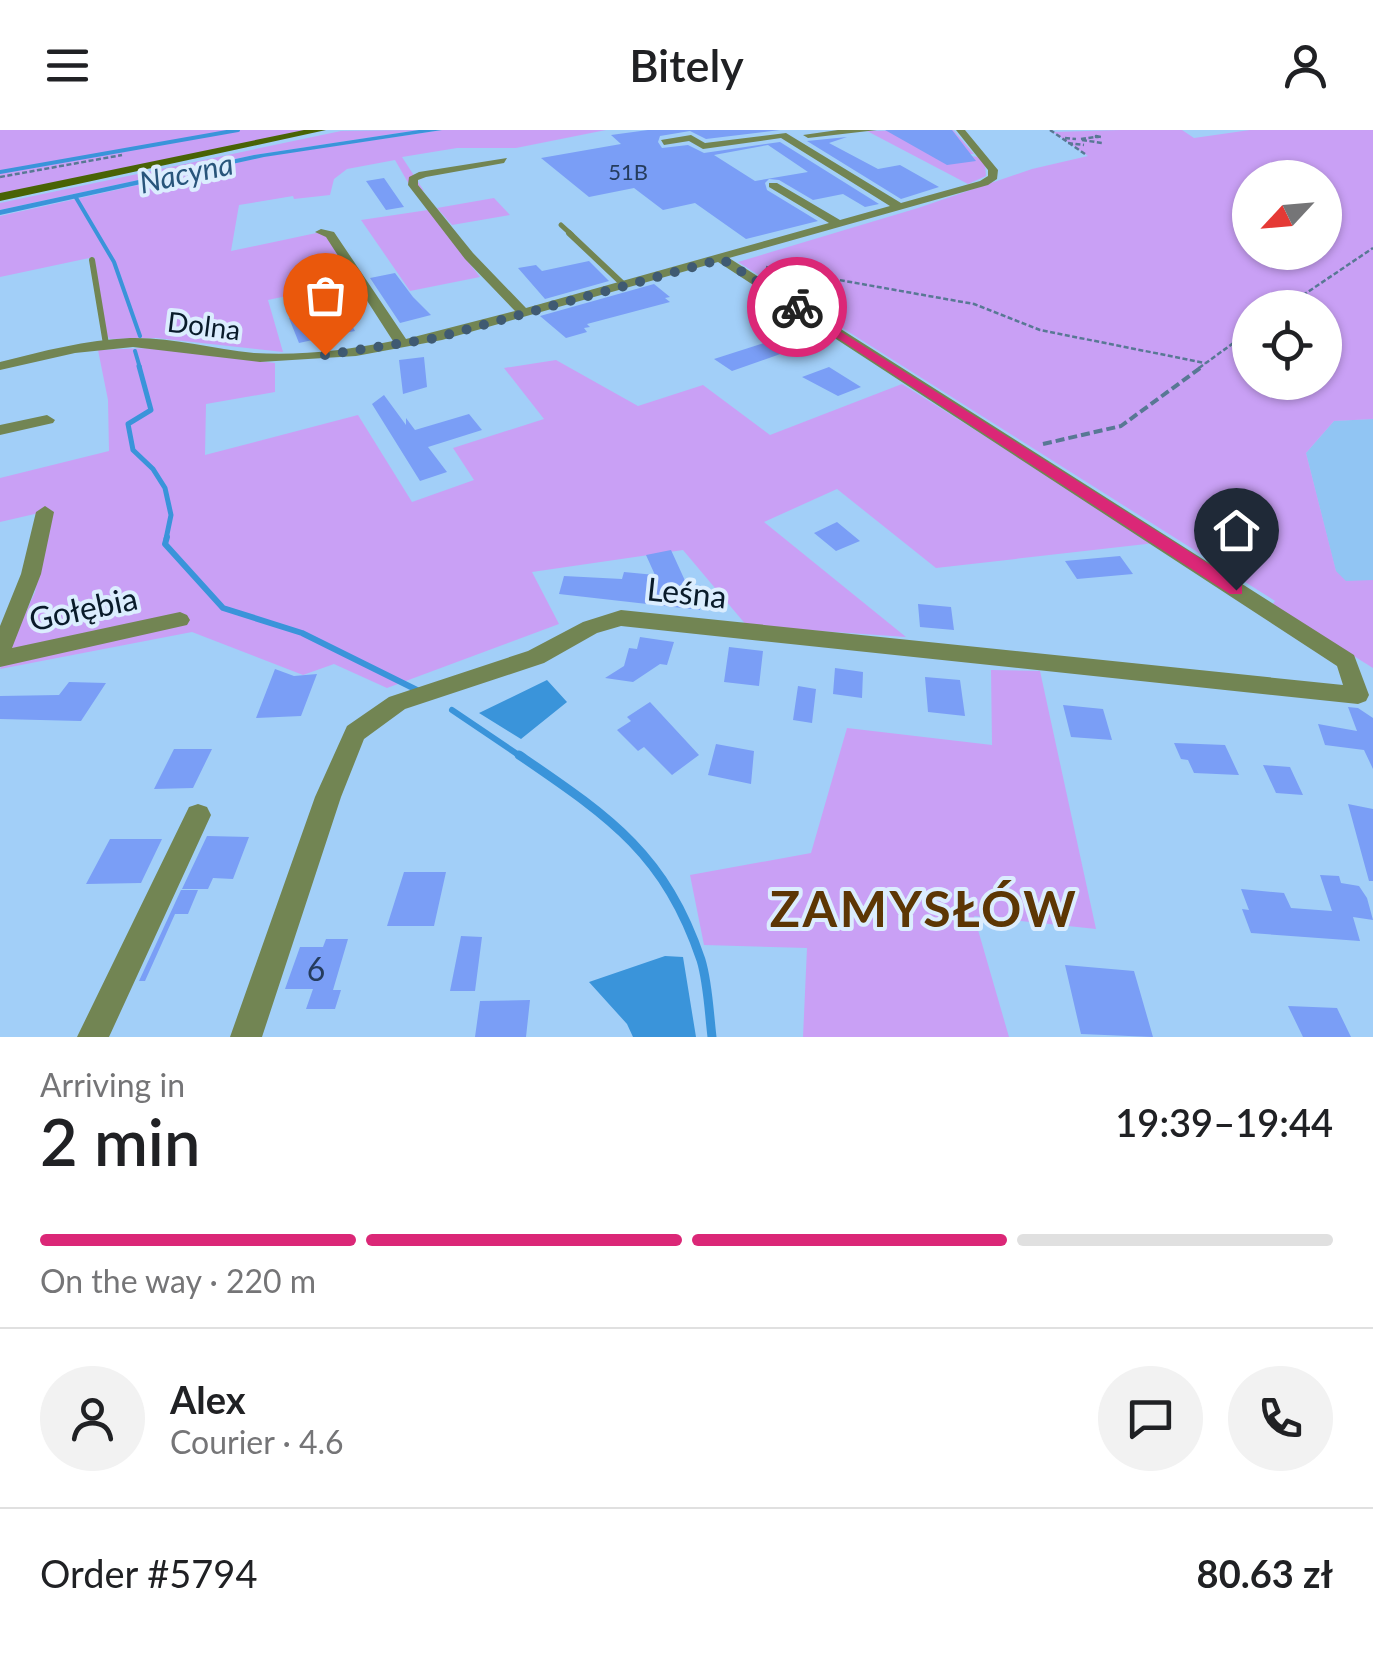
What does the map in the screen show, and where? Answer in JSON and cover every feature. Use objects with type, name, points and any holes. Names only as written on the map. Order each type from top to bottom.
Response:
[{"type":"main road","points":[[0,197],[320,130]]},
{"type":"street","points":[[808,134],[873,130]]},
{"type":"street","name":"Dolna","points":[[0,366],[106,344],[151,343],[271,358],[402,344],[728,257],[901,208],[993,177],[993,170],[960,130]]},
{"type":"street","points":[[664,142],[691,138],[703,146],[783,135],[901,208]]},
{"type":"street","points":[[504,160],[412,179],[469,256],[522,312]]},
{"type":"street","points":[[774,185],[840,225]]},
{"type":"street","points":[[321,232],[330,234],[402,344]]},
{"type":"street","points":[[728,257],[1019,449]]},
{"type":"street","points":[[0,430],[47,420]]},
{"type":"street","name":"Leśna","points":[[246,1037],[328,797],[355,734],[397,703],[536,658],[590,628],[621,618],[1358,695],[1346,662],[1019,449]]},
{"type":"street","name":"Gołębia","points":[[0,656],[31,574],[46,512]]},
{"type":"street","name":"Gołębia","points":[[0,656],[180,620]]},
{"type":"street","points":[[93,1037],[198,815]]},
{"type":"lane","points":[[561,224],[624,285]]},
{"type":"lane","points":[[92,260],[106,344]]},
{"type":"path","points":[[1050,130],[1086,154]]},
{"type":"path","points":[[1060,137],[1102,143]]},
{"type":"path","points":[[1068,143],[1095,137]]},
{"type":"path","points":[[1079,141],[1084,145]]},
{"type":"path","points":[[1311,290],[1373,248]]},
{"type":"path","points":[[728,257],[974,304],[1040,330],[1205,363]]},
{"type":"path","points":[[1019,449],[1121,426],[1232,344]]},
{"type":"shaded area","points":[[0,130],[311,130],[0,195]]},
{"type":"shaded area","points":[[419,130],[254,155],[0,210],[0,203],[341,131]]},
{"type":"shaded area","points":[[442,130],[606,130],[516,148],[457,148],[402,157],[424,191],[410,186],[395,160],[347,169],[334,179],[330,195],[294,199],[293,196],[239,205],[231,251],[321,232],[330,234],[348,263],[311,271],[319,289],[268,300],[283,352],[156,338],[110,339],[104,333],[94,257],[0,277],[0,216],[267,156]]},
{"type":"shaded area","points":[[953,130],[974,154],[957,154],[978,157],[985,164],[986,176],[968,184],[867,131]]},
{"type":"shaded area","points":[[1182,130],[1194,138],[1250,130],[1373,130],[1373,419],[1334,421],[1306,453],[1336,571],[1346,581],[1373,580],[1373,668],[1272,605],[1275,601],[738,262],[1032,169],[1088,156],[1053,132]]},
{"type":"shaded area","points":[[494,198],[510,215],[452,225],[437,208]]},
{"type":"shaded area","points":[[428,210],[480,277],[410,291],[361,220]]},
{"type":"shaded area","points":[[149,348],[275,363],[275,392],[206,404],[205,455],[358,415],[412,502],[474,480],[453,448],[544,419],[504,368],[556,360],[638,406],[703,385],[770,435],[902,384],[1155,543],[936,568],[837,489],[764,522],[906,637],[747,626],[683,550],[532,572],[559,624],[387,688],[334,664],[303,675],[192,632],[0,669],[35,592],[52,510],[0,522],[0,478],[109,451],[108,400],[98,350]]},
{"type":"shaded area","points":[[1373,419],[1373,609],[1336,572],[1306,453],[1334,421]]},
{"type":"shaded area","points":[[991,670],[1040,671],[1096,929],[974,916],[1009,1037],[803,1037],[807,948],[704,945],[690,875],[811,853],[847,728],[992,745]]},
{"type":"water","name":"Nacyna","points":[[419,130],[442,130],[264,157],[0,215],[0,210],[254,155]]},
{"type":"water","points":[[547,680],[567,702],[521,739],[479,713]]},
{"type":"water","points":[[665,956],[683,957],[696,1037],[633,1037],[627,1024],[589,982]]},
{"type":"building","points":[[648,130],[780,130],[706,139],[690,131],[660,136],[658,142],[662,148],[688,145],[704,153],[780,142],[879,204],[865,207],[843,194],[813,200],[779,180],[769,179],[765,183],[767,190],[818,221],[746,239],[695,203],[663,210],[634,188],[589,197],[541,158],[621,144],[611,135]],"holes":[[[768,145],[808,172],[755,181],[714,155]]]},
{"type":"building","points":[[885,130],[952,130],[976,161],[947,165]]},
{"type":"building","points":[[847,137],[829,143],[878,169],[900,165],[939,187],[901,199],[807,141]]},
{"type":"building","points":[[384,178],[404,207],[386,210],[366,181]]},
{"type":"building","points":[[589,261],[609,281],[545,299],[518,268],[536,265],[542,271]]},
{"type":"building","points":[[395,273],[431,315],[400,323],[370,278]]},
{"type":"building","points":[[654,284],[670,297],[665,298],[670,302],[587,324],[587,332],[566,338],[540,316]]},
{"type":"building","points":[[335,295],[355,331],[329,336],[305,300]]},
{"type":"building","points":[[313,313],[317,339],[299,343],[289,318]]},
{"type":"building","points":[[798,332],[803,346],[732,371],[714,359]]},
{"type":"building","points":[[424,357],[427,387],[403,394],[399,360]]},
{"type":"building","points":[[829,367],[861,387],[838,396],[802,377]]},
{"type":"building","points":[[384,395],[406,425],[406,418],[415,430],[469,414],[482,430],[428,447],[447,472],[420,481],[372,404]]},
{"type":"building","points":[[837,522],[860,541],[836,551],[814,533]]},
{"type":"building","points":[[671,550],[687,585],[701,586],[700,610],[559,594],[564,576],[622,579],[624,572],[655,575],[646,555]]},
{"type":"building","points":[[1120,556],[1133,574],[1077,579],[1065,561]]},
{"type":"building","points":[[918,604],[951,607],[954,630],[920,627]]},
{"type":"building","points":[[640,637],[674,642],[667,665],[660,664],[633,682],[605,678],[624,666],[629,648],[637,649]]},
{"type":"building","points":[[729,647],[763,651],[759,686],[724,682]]},
{"type":"building","points":[[835,668],[863,672],[862,698],[833,694]]},
{"type":"building","points":[[275,669],[294,676],[317,674],[301,716],[256,718]]},
{"type":"building","points":[[925,677],[960,680],[965,716],[928,712]]},
{"type":"building","points":[[69,682],[106,683],[81,721],[0,719],[0,696],[59,695]]},
{"type":"building","points":[[798,686],[816,689],[812,723],[793,720]]},
{"type":"building","points":[[650,702],[699,755],[672,775],[644,747],[638,751],[617,730],[631,721],[627,717]]},
{"type":"building","points":[[1063,705],[1103,709],[1112,740],[1071,737]]},
{"type":"building","points":[[1348,707],[1358,708],[1373,718],[1373,769],[1364,750],[1325,745],[1318,724],[1357,731]]},
{"type":"building","points":[[1174,743],[1225,745],[1239,775],[1194,773],[1188,760],[1181,759]]},
{"type":"building","points":[[716,744],[754,751],[751,784],[708,775]]},
{"type":"building","points":[[174,749],[212,749],[193,788],[154,789]]},
{"type":"building","points":[[1263,765],[1290,767],[1303,795],[1276,793]]},
{"type":"building","points":[[1348,804],[1373,809],[1373,881],[1369,881]]},
{"type":"building","points":[[207,836],[249,837],[233,879],[213,878],[208,889],[182,889]]},
{"type":"building","points":[[110,839],[162,839],[141,883],[86,884]]},
{"type":"building","points":[[404,872],[446,872],[434,926],[387,926]]},
{"type":"building","points":[[1320,875],[1339,876],[1341,883],[1359,886],[1367,898],[1373,920],[1353,917],[1360,941],[1251,933],[1242,909],[1249,910],[1241,889],[1284,893],[1291,908],[1332,911]]},
{"type":"building","points":[[181,890],[198,890],[188,914],[175,914],[145,981],[139,981]]},
{"type":"building","points":[[461,936],[482,937],[475,991],[450,991]]},
{"type":"building","points":[[326,939],[348,939],[333,990],[341,990],[335,1009],[306,1009],[313,989],[285,989],[300,947],[323,947]]},
{"type":"building","points":[[1065,965],[1134,971],[1153,1037],[1081,1034]]},
{"type":"building","points":[[530,1000],[526,1037],[475,1037],[480,1001]]},
{"type":"building","points":[[1288,1006],[1337,1008],[1351,1037],[1303,1037]]},
{"type":"waterway","name":"Nacyna","points":[[0,172],[238,130]]},
{"type":"waterway","points":[[75,196],[114,262],[140,336]]},
{"type":"waterway","points":[[135,351],[140,368]]},
{"type":"waterway","points":[[139,366],[151,410],[128,424],[133,450],[153,469],[165,488],[171,515],[166,539]]},
{"type":"waterway","points":[[167,537],[165,544],[223,608],[302,633],[417,690]]},
{"type":"waterway","points":[[452,710],[523,758]]},
{"type":"waterway","points":[[519,755],[606,818],[630,840],[670,891],[701,960],[712,1037]]},
{"type":"way so far","points":[[325,355],[436,338],[722,259],[797,307]]},
{"type":"district","name":"ZAMYSŁÓW","points":[[924,908]]},
{"type":"route","points":[[797,307],[1236,590]]}]
